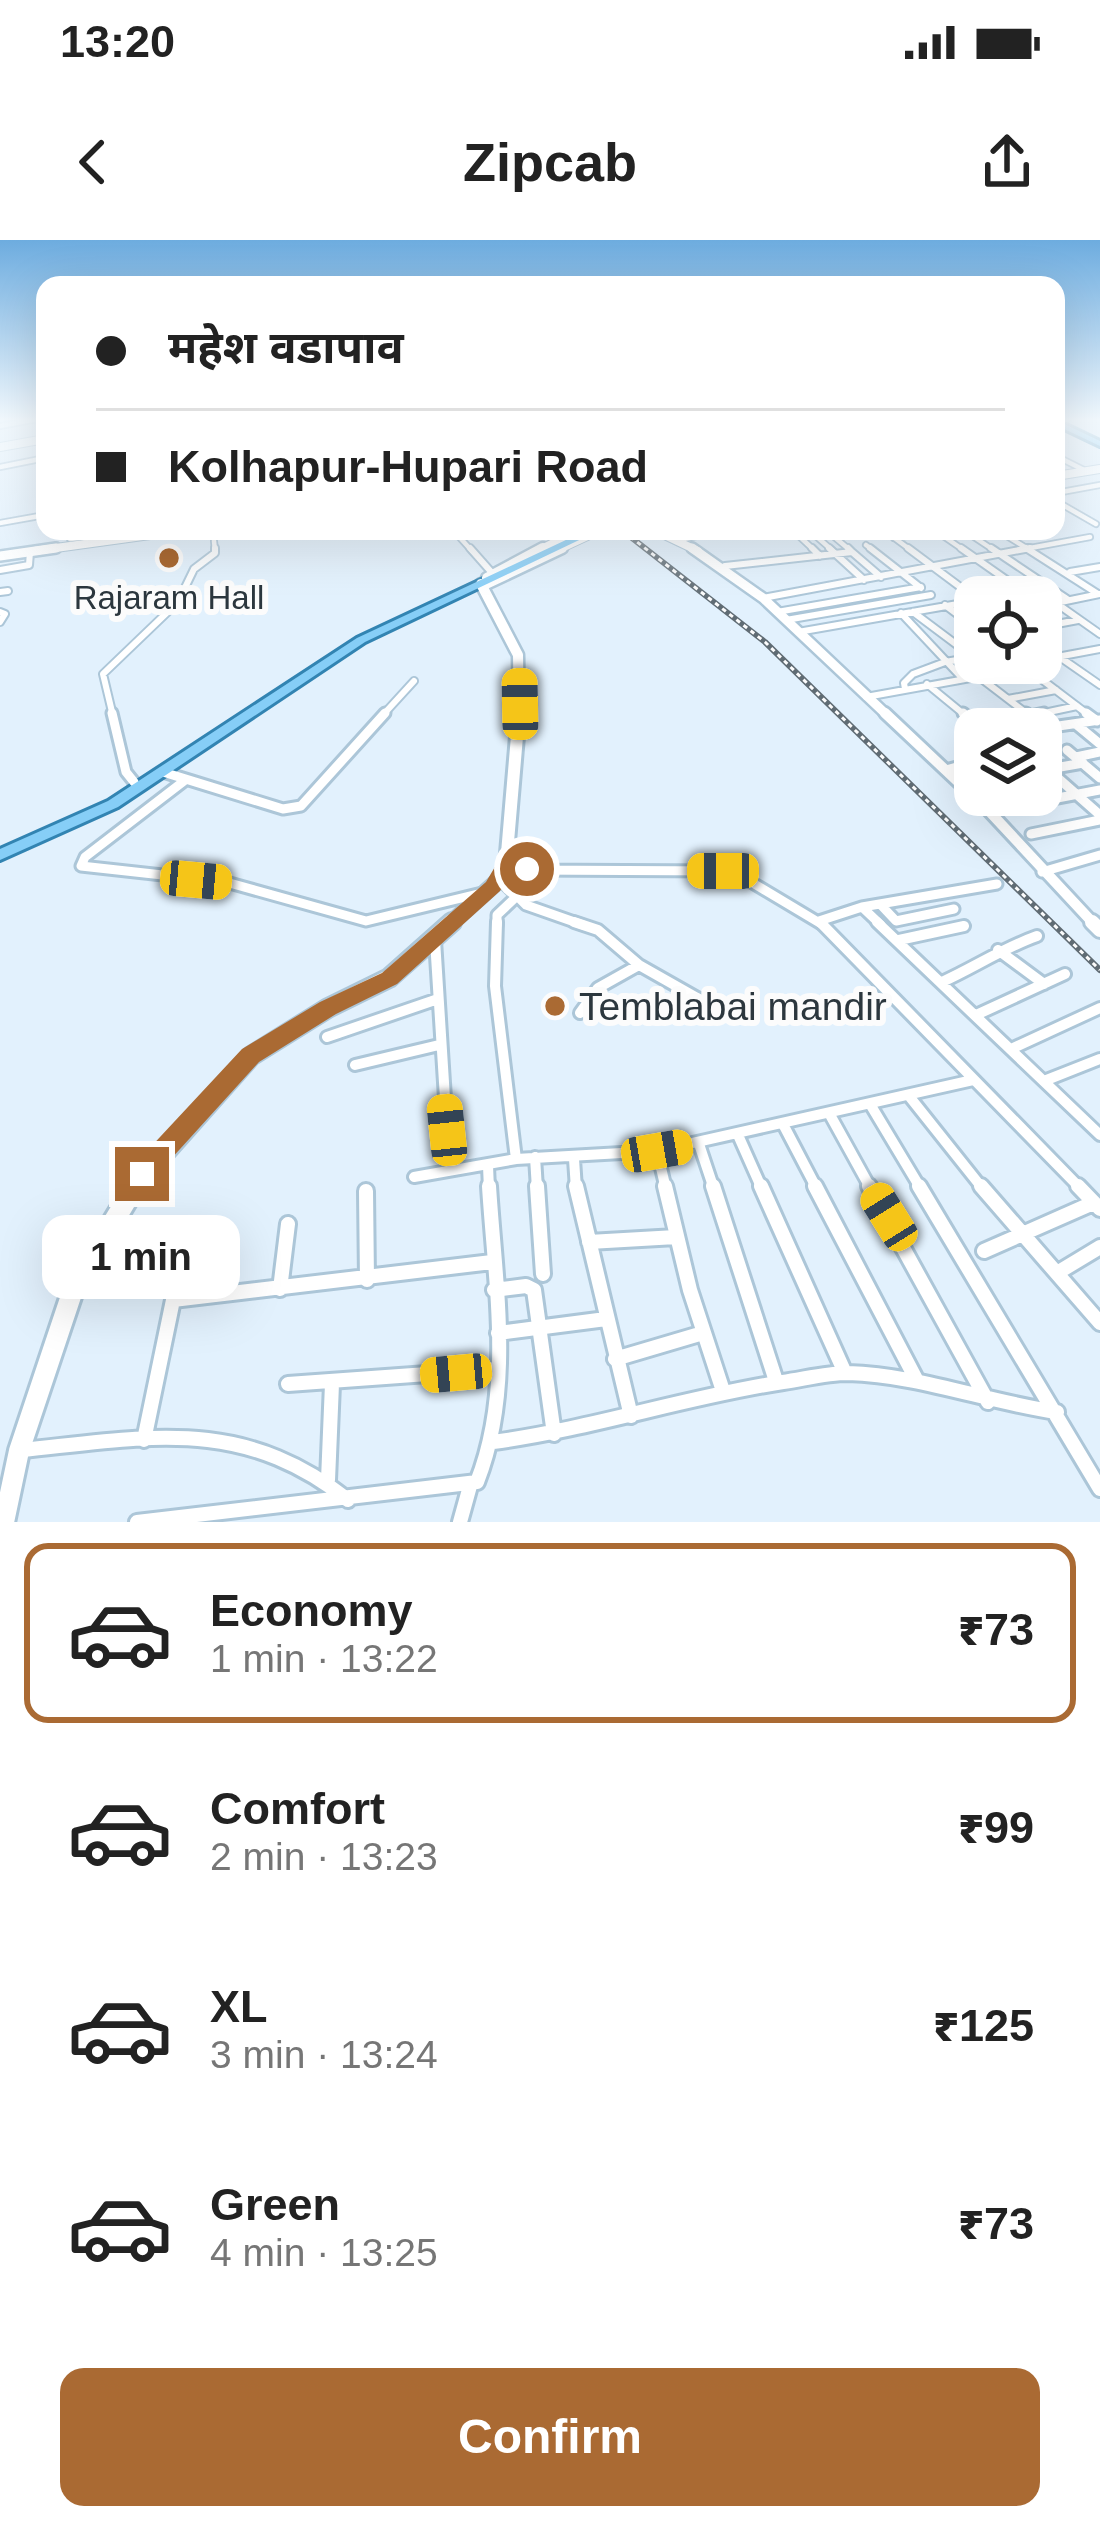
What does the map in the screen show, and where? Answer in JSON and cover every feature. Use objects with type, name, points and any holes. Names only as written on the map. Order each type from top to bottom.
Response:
[{"type":"main road","points":[[0,851],[83,820],[361,640],[570,540]]},
{"type":"main road","points":[[4,1522],[46,1361],[86,1260],[156,1156],[250,1056],[328,1008],[389,978],[493,886],[506,865],[520,704],[516,662],[489,581]]},
{"type":"main road","points":[[0,851],[82,814],[336,648],[392,618],[489,581]]},
{"type":"street","points":[[1065,494],[1100,485]]},
{"type":"street","points":[[1087,488],[1100,496]]},
{"type":"street","points":[[1065,505],[1098,524]]},
{"type":"street","points":[[1065,512],[1072,511]]},
{"type":"street","points":[[1,521],[36,516]]},
{"type":"street","points":[[1090,537],[1085,528],[1098,524]]},
{"type":"street","points":[[763,598],[1090,537],[1100,541]]},
{"type":"street","points":[[0,556],[113,540]]},
{"type":"street","points":[[460,540],[489,581]]},
{"type":"street","points":[[680,540],[725,566],[763,598],[954,778]]},
{"type":"street","points":[[803,540],[820,556]]},
{"type":"street","points":[[821,540],[864,580]]},
{"type":"street","points":[[838,540],[880,577]]},
{"type":"street","points":[[896,540],[954,583]]},
{"type":"street","points":[[949,540],[1000,576]]},
{"type":"street","points":[[978,540],[1067,599]]},
{"type":"street","points":[[1014,540],[1099,594]]},
{"type":"street","points":[[134,782],[122,759],[103,674],[178,602],[198,565],[215,553],[214,543]]},
{"type":"street","points":[[866,544],[954,611]]},
{"type":"street","points":[[0,570],[29,565],[30,552]]},
{"type":"street","points":[[725,566],[852,552]]},
{"type":"street","points":[[1067,572],[1100,567]]},
{"type":"street","points":[[782,616],[921,587]]},
{"type":"street","points":[[1062,601],[1099,594]]},
{"type":"street","points":[[782,616],[931,595]]},
{"type":"street","points":[[798,632],[954,604]]},
{"type":"street","points":[[1062,608],[1100,634]]},
{"type":"street","points":[[913,611],[954,642]]},
{"type":"street","points":[[0,612],[5,614],[0,622]]},
{"type":"street","points":[[902,614],[954,670]]},
{"type":"street","points":[[1062,623],[1078,620]]},
{"type":"street","points":[[1062,657],[1100,649]]},
{"type":"street","points":[[1062,658],[1098,682]]},
{"type":"street","points":[[905,689],[904,683],[913,674],[954,660]]},
{"type":"street","points":[[866,697],[954,679]]},
{"type":"street","points":[[163,772],[283,808],[301,806],[414,681]]},
{"type":"street","points":[[927,684],[956,708]]},
{"type":"street","points":[[988,684],[1018,708]]},
{"type":"street","points":[[1048,684],[1099,721]]},
{"type":"street","points":[[1007,699],[1056,690]]},
{"type":"street","points":[[1062,709],[1077,706]]},
{"type":"street","points":[[1062,726],[1099,721]]},
{"type":"street","points":[[1062,762],[1100,748],[1077,725]]},
{"type":"street","points":[[1078,759],[1100,763]]},
{"type":"street","points":[[1078,759],[1100,778]]},
{"type":"street","points":[[946,770],[954,768]]},
{"type":"street","points":[[1031,834],[1100,818],[1062,780]]},
{"type":"street","points":[[184,781],[85,857],[81,866],[226,882],[366,921],[493,886],[538,910],[598,930],[639,965],[699,999]]},
{"type":"street","points":[[1062,797],[1100,790]]},
{"type":"street","points":[[992,816],[1100,930]]},
{"type":"street","points":[[1042,872],[1100,855]]},
{"type":"street","points":[[506,865],[723,871],[742,876],[819,921],[1097,1206],[985,1251]]},
{"type":"street","points":[[819,921],[862,907],[997,884]]},
{"type":"street","points":[[516,897],[497,914],[495,986],[516,1159]]},
{"type":"street","points":[[880,904],[896,921],[954,909]]},
{"type":"street","points":[[862,907],[1100,1135]]},
{"type":"street","points":[[898,940],[964,926]]},
{"type":"street","points":[[942,982],[976,967],[998,950],[1037,936]]},
{"type":"street","points":[[436,940],[435,1000],[447,1130]]},
{"type":"street","points":[[998,950],[1044,983]]},
{"type":"street","points":[[580,1013],[598,988],[639,965]]},
{"type":"street","points":[[976,1015],[1065,974]]},
{"type":"street","points":[[327,1036],[435,1000]]},
{"type":"street","points":[[1010,1048],[1100,1008]]},
{"type":"street","points":[[355,1065],[439,1045]]},
{"type":"street","points":[[1044,1081],[1100,1059]]},
{"type":"street","points":[[414,1177],[516,1159],[574,1160],[699,1144],[973,1080]]},
{"type":"street","points":[[909,1096],[1100,1323]]},
{"type":"street","points":[[870,1104],[1057,1412],[1094,1459],[1100,1489]]},
{"type":"street","points":[[829,1113],[988,1402]]},
{"type":"street","points":[[784,1126],[917,1381]]},
{"type":"street","points":[[738,1135],[845,1372]]},
{"type":"street","points":[[699,1144],[776,1381]]},
{"type":"street","points":[[657,1151],[676,1237],[723,1391]]},
{"type":"street","points":[[536,1157],[544,1274]]},
{"type":"street","points":[[574,1160],[574,1179],[631,1416]]},
{"type":"street","points":[[460,1522],[470,1486],[481,1476],[493,1442],[498,1333],[488,1166]]},
{"type":"street","points":[[366,1191],[367,1280]]},
{"type":"street","points":[[280,1289],[288,1224]]},
{"type":"street","points":[[589,1242],[676,1237]]},
{"type":"street","points":[[144,1440],[184,1247]]},
{"type":"street","points":[[1057,1273],[1100,1247]]},
{"type":"street","points":[[173,1300],[492,1262]]},
{"type":"street","points":[[494,1291],[531,1287],[554,1434]]},
{"type":"street","points":[[498,1333],[606,1319]]},
{"type":"street","points":[[616,1359],[703,1333]]},
{"type":"street","points":[[288,1384],[497,1369]]},
{"type":"street","points":[[493,1442],[554,1434],[723,1391],[845,1372],[917,1381],[988,1402],[1057,1412]]},
{"type":"street","points":[[328,1480],[332,1384]]},
{"type":"street","points":[[19,1451],[224,1438],[257,1443],[328,1480],[348,1499]]},
{"type":"street","points":[[137,1522],[470,1486]]},
{"type":"railway","points":[[635,540],[765,642],[1100,970]]},
{"type":"place","name":"Rajaram Hall","points":[[169,558]]},
{"type":"place","name":"Temblabai mandir","points":[[555,1006]]},
{"type":"route","points":[[142,1174],[250,1056],[278,1036],[389,978],[493,887],[506,865],[527,869]]}]
